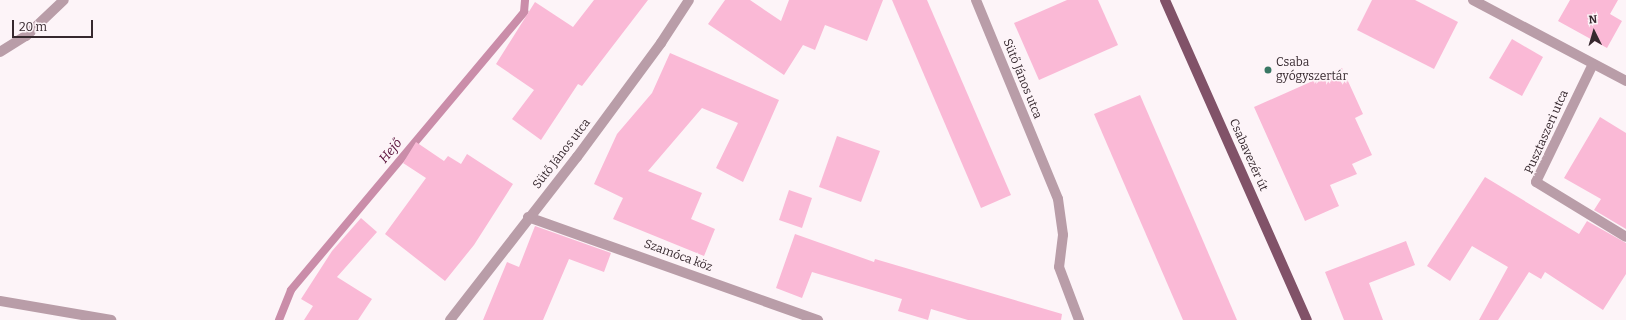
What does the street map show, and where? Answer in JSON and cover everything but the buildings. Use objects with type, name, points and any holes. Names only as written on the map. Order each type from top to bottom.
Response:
[{"type":"main road","name":"Csabavezér út","points":[[1165,0],[1306,320]]},
{"type":"street","points":[[0,52],[26,36],[64,0]]},
{"type":"street","name":"Sütő János utca","points":[[450,320],[528,217],[587,144],[661,43],[689,0]]},
{"type":"street","name":"Sütő János utca","points":[[976,0],[1058,199],[1063,235],[1059,267],[1079,320]]},
{"type":"street","points":[[1473,0],[1626,80]]},
{"type":"street","name":"Pusztaszeri utca","points":[[1593,64],[1536,182],[1626,237]]},
{"type":"street","name":"Szamóca köz","points":[[528,217],[818,320]]},
{"type":"street","points":[[0,301],[111,320]]},
{"type":"waterway","name":"Hejő","points":[[279,320],[291,290],[524,12],[525,0]]},
{"type":"place","name":"Csaba gyógyszertár","points":[[1268,70]]}]
